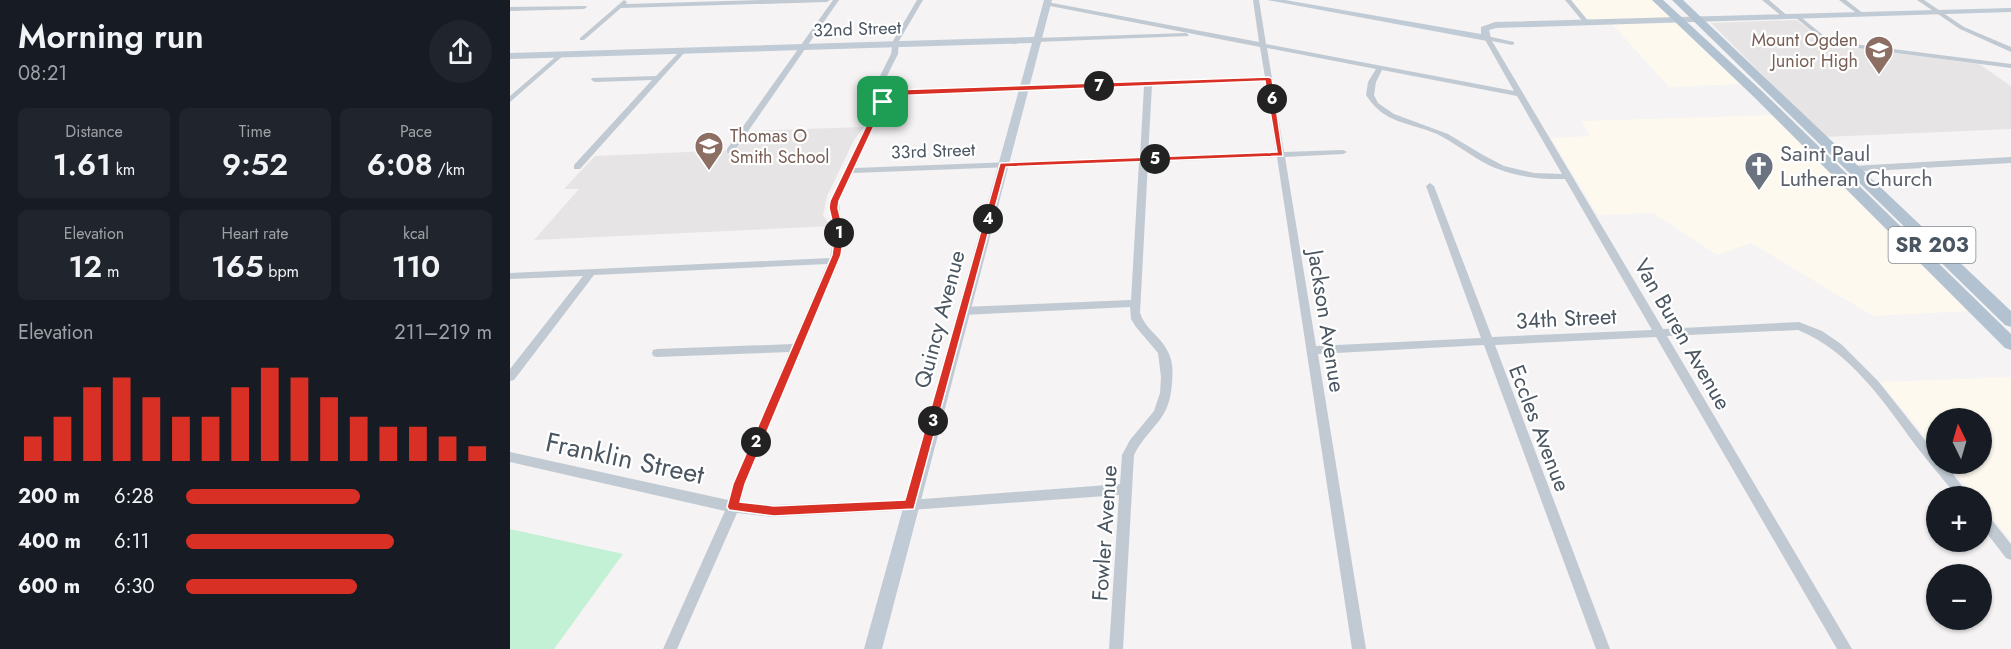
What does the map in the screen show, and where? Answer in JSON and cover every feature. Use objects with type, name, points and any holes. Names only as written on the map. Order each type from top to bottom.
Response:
[{"type":"main road","name":"SR 203","points":[[1657,0],[1754,90],[2011,344]]},
{"type":"main road","name":"SR 203","points":[[1677,0],[2009,318]]},
{"type":"street","points":[[582,39],[626,0]]},
{"type":"street","points":[[619,6],[827,0]]},
{"type":"street","points":[[730,151],[836,0]]},
{"type":"street","points":[[885,95],[881,91],[881,81],[897,47],[896,41],[920,0]]},
{"type":"street","name":"Jackson Avenue","points":[[1256,0],[1359,649]]},
{"type":"street","points":[[1272,0],[1512,43]]},
{"type":"street","points":[[1568,0],[1587,23]]},
{"type":"street","points":[[1766,0],[1786,17]]},
{"type":"street","points":[[1842,0],[1861,14]]},
{"type":"street","points":[[1920,0],[1962,28],[2011,50]]},
{"type":"street","points":[[1047,2],[1263,46],[1520,94]]},
{"type":"street","name":"Quincy Avenue","points":[[873,649],[1047,2]]},
{"type":"street","points":[[510,9],[584,7]]},
{"type":"street","points":[[1486,38],[1484,29],[1495,25],[2011,10]]},
{"type":"street","points":[[1797,16],[1827,40],[1837,44],[2011,66]]},
{"type":"street","name":"32nd Street","points":[[510,56],[1206,34]]},
{"type":"street","name":"Van Buren Avenue","points":[[1486,38],[1845,649]]},
{"type":"street","points":[[577,167],[683,51]]},
{"type":"street","points":[[510,100],[562,54]]},
{"type":"street","points":[[1380,68],[1369,91],[1375,104],[1383,111],[1441,133],[1482,159],[1503,169],[1534,176],[1568,176]]},
{"type":"street","points":[[595,80],[658,78]]},
{"type":"street","points":[[670,649],[733,507],[739,484],[834,261],[839,233],[834,201],[885,95],[892,92],[1269,79]]},
{"type":"street","name":"Fowler Avenue","points":[[1116,649],[1126,465],[1132,446],[1158,417],[1166,402],[1167,392],[1166,358],[1158,344],[1139,325],[1135,313],[1148,84]]},
{"type":"street","name":"33rd Street","points":[[848,171],[1343,152]]},
{"type":"street","points":[[1852,169],[2011,160]]},
{"type":"street","name":"Eccles Avenue","points":[[1430,186],[1603,649]]},
{"type":"street","points":[[510,276],[834,261]]},
{"type":"street","points":[[510,377],[591,272]]},
{"type":"street","points":[[963,311],[1136,303]]},
{"type":"street","name":"34th Street","points":[[1312,350],[1787,325],[1821,333],[1840,348],[1864,373],[1926,449]]},
{"type":"street","points":[[657,353],[796,348]]},
{"type":"street","name":"Franklin Street","points":[[510,457],[733,507],[774,511],[910,505],[1125,489]]},
{"type":"street","points":[[1946,474],[1956,486]]},
{"type":"street","points":[[1992,530],[2011,554]]},
{"type":"shaded area","points":[[1572,0],[1661,0],[1675,17],[1592,20],[1587,18]]},
{"type":"shaded area","name":"Mount Ogden Junior High","points":[[1797,20],[1827,44],[1979,64],[2011,86],[2011,129],[1824,137],[1711,23]]},
{"type":"shaded area","points":[[1679,23],[1745,84],[1669,87],[1612,24]]},
{"type":"shaded area","points":[[1776,115],[1970,311],[1873,316],[1751,243],[1717,255],[1653,213],[1598,215],[1551,138],[1590,136],[1581,121]]},
{"type":"shaded area","name":"Thomas O Smith School","points":[[864,127],[854,140],[827,196],[823,215],[831,226],[534,240],[579,189],[564,189],[595,156],[735,150],[750,131]]},
{"type":"shaded area","points":[[2011,377],[2011,541],[1992,517],[1992,486],[1966,486],[1956,474],[1992,474],[1992,408],[1926,408],[1926,438],[1880,382]]},
{"type":"green space","points":[[510,529],[623,554],[554,649],[510,649]]},
{"type":"place","name":"Mount Ogden Junior High","points":[[1879,76]]},
{"type":"place","name":"Thomas O Smith School","points":[[709,172]]},
{"type":"place","name":"Saint Paul Lutheran Church","points":[[1759,192]]},
{"type":"route","points":[[1269,79],[1281,154],[1003,165],[910,505],[774,511],[733,507],[739,484],[836,255],[839,233],[834,201],[883,102],[885,95],[892,92],[1269,79]]}]
